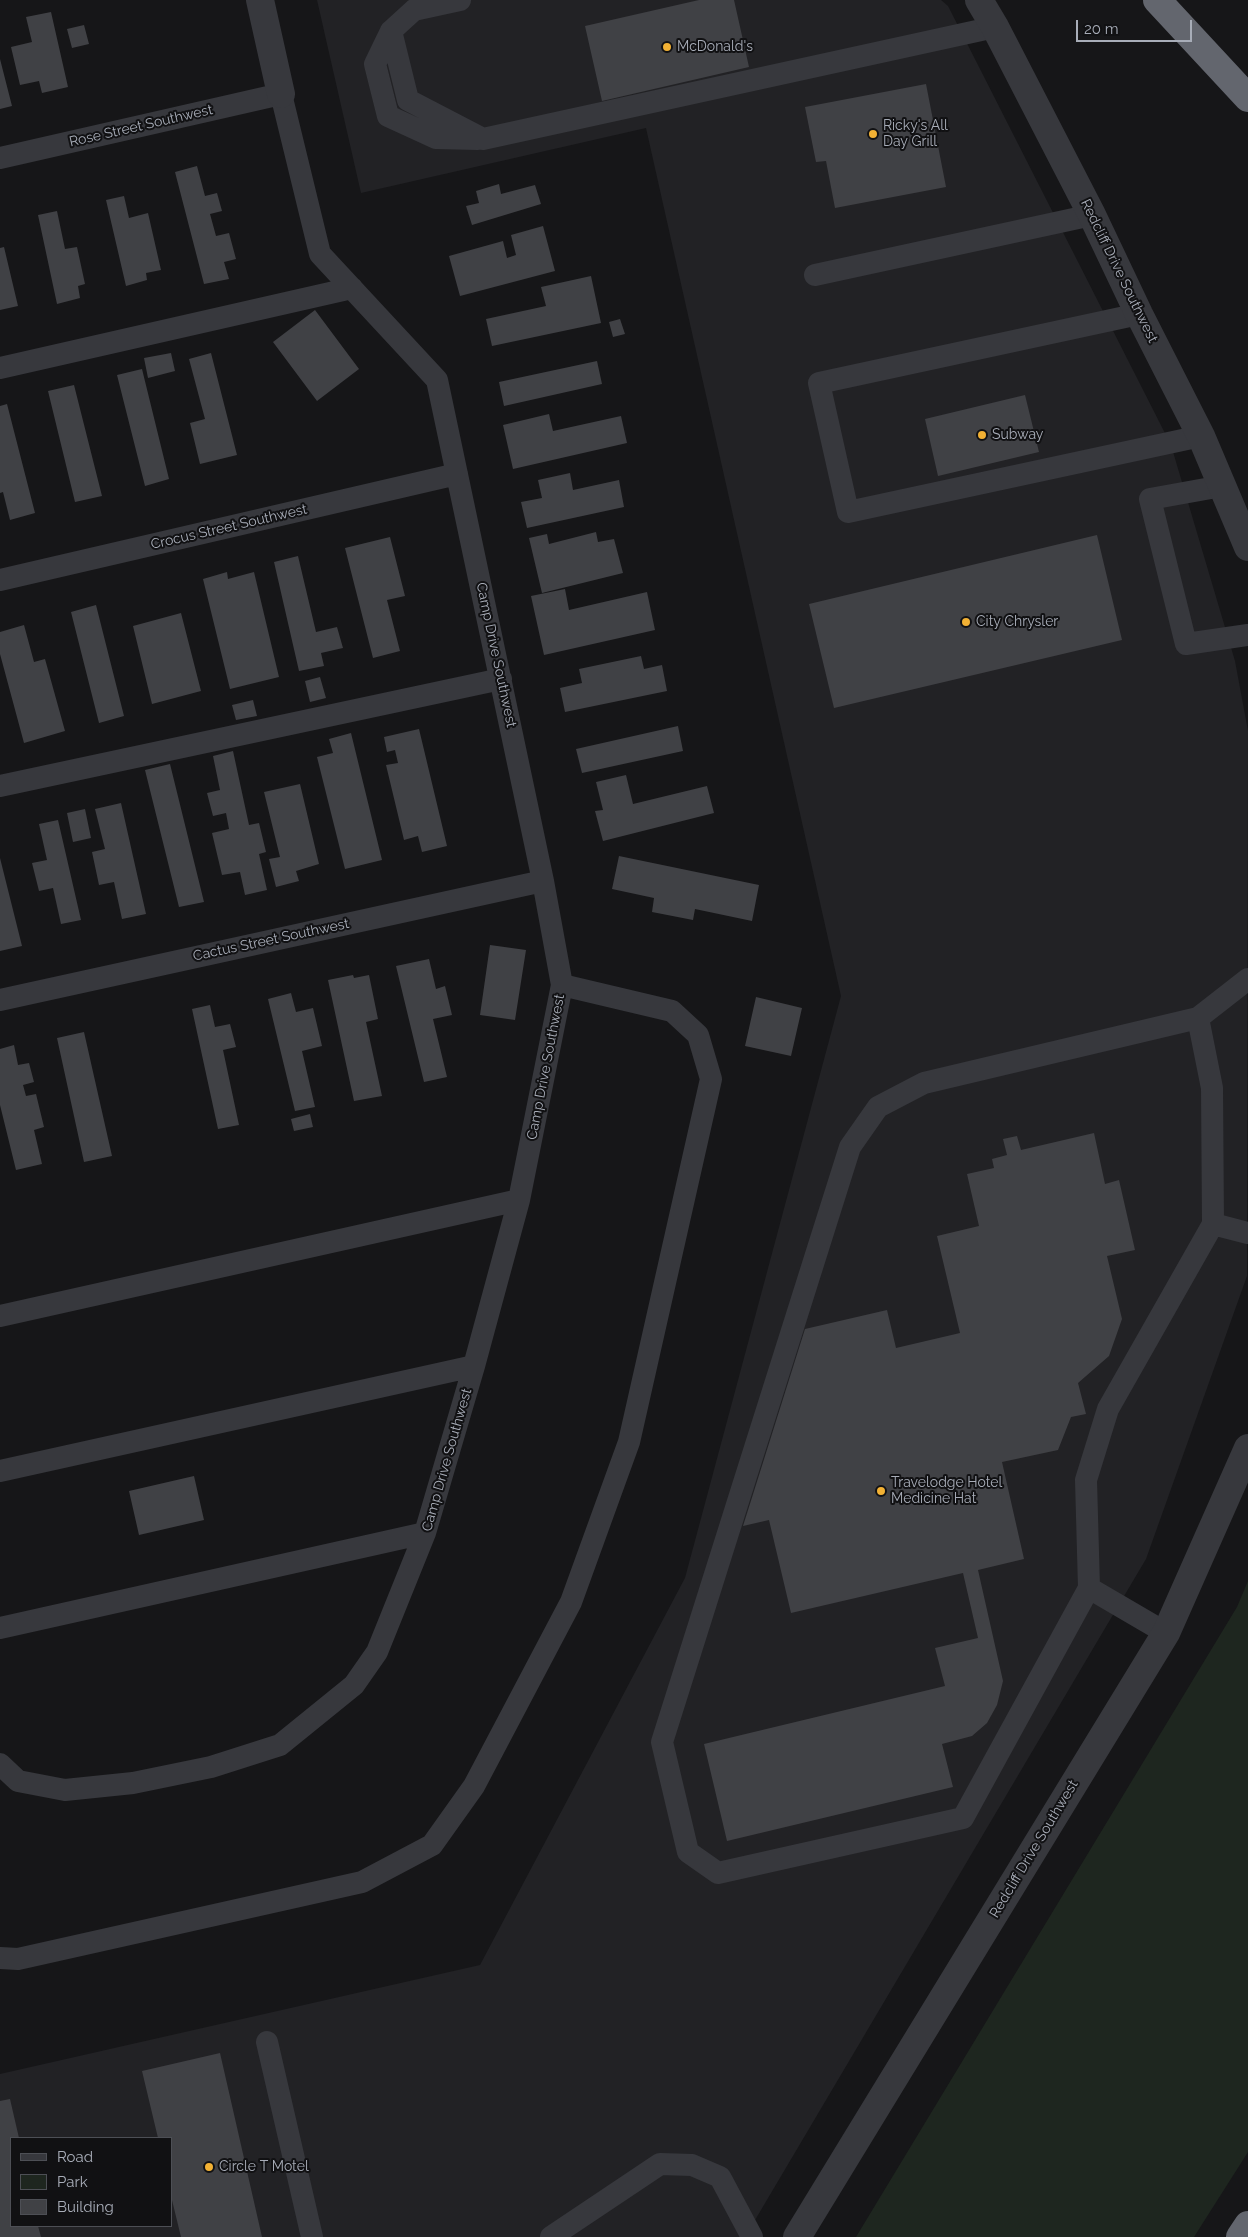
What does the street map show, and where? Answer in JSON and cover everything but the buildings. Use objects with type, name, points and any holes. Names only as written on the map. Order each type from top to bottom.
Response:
[{"type":"highway","points":[[1157,0],[1248,98]]},
{"type":"highway","points":[[1240,2237],[1248,2225]]},
{"type":"street","points":[[260,0],[281,94]]},
{"type":"street","name":"Redcliff Drive Southwest","points":[[979,0],[995,26],[1092,215],[1139,314],[1201,436],[1248,547]]},
{"type":"street","name":"Redcliff Drive Southwest","points":[[797,2237],[1166,1633],[1248,1448]]},
{"type":"lane","points":[[460,0],[414,10],[390,31],[375,64],[388,116],[436,138],[483,139],[995,26]]},
{"type":"lane","name":"Rose Street Southwest","points":[[0,158],[281,94]]},
{"type":"lane","name":"Camp Drive Southwest","points":[[0,1764],[18,1781],[65,1790],[133,1783],[211,1767],[280,1745],[354,1685],[377,1652],[426,1533],[519,1200],[562,985],[501,678],[437,380],[320,254],[281,94]]},
{"type":"lane","points":[[815,275],[1092,215]]},
{"type":"lane","points":[[0,368],[352,288]]},
{"type":"lane","points":[[1139,314],[818,383],[848,512],[1201,436]]},
{"type":"lane","name":"Crocus Street Southwest","points":[[0,580],[457,474]]},
{"type":"lane","points":[[1222,486],[1150,499],[1186,644],[1248,635]]},
{"type":"lane","points":[[0,786],[501,678]]},
{"type":"lane","name":"Cactus Street Southwest","points":[[0,1000],[542,881]]},
{"type":"lane","points":[[1198,1018],[1212,1088],[1214,1224],[1108,1409],[1086,1480],[1089,1588],[963,1818],[718,1873],[688,1852],[662,1742],[850,1147],[878,1107],[924,1083],[1198,1018],[1248,980]]},
{"type":"lane","points":[[0,1958],[18,1959],[362,1882],[432,1845],[474,1786],[571,1602],[629,1442],[712,1079],[698,1035],[672,1012],[562,985]]},
{"type":"lane","points":[[0,1316],[519,1200]]},
{"type":"lane","points":[[1214,1224],[1248,1233]]},
{"type":"lane","points":[[0,1471],[474,1366]]},
{"type":"lane","points":[[0,1628],[426,1533]]},
{"type":"lane","points":[[1089,1588],[1166,1633]]},
{"type":"lane","points":[[267,2042],[312,2237]]},
{"type":"lane","points":[[551,2237],[660,2164],[692,2165],[720,2177],[752,2237]]},
{"type":"shaded area","points":[[317,0],[941,0],[948,6],[1171,445],[1235,661],[1248,731],[1247,1276],[1146,1559],[745,2237],[0,2237],[0,2074],[480,1965],[685,1578],[841,996],[646,128],[361,193]]},
{"type":"green space","points":[[1248,1581],[1248,2152],[1194,2237],[856,2237],[1237,1607]]},
{"type":"place","name":"McDonald's","points":[[667,47]]},
{"type":"place","name":"Ricky's All Day Grill","points":[[873,134]]},
{"type":"place","name":"Subway","points":[[982,435]]},
{"type":"place","name":"City Chrysler","points":[[966,622]]},
{"type":"place","name":"Travelodge Hotel Medicine Hat","points":[[881,1491]]},
{"type":"place","name":"Circle T Motel","points":[[209,2167]]}]
